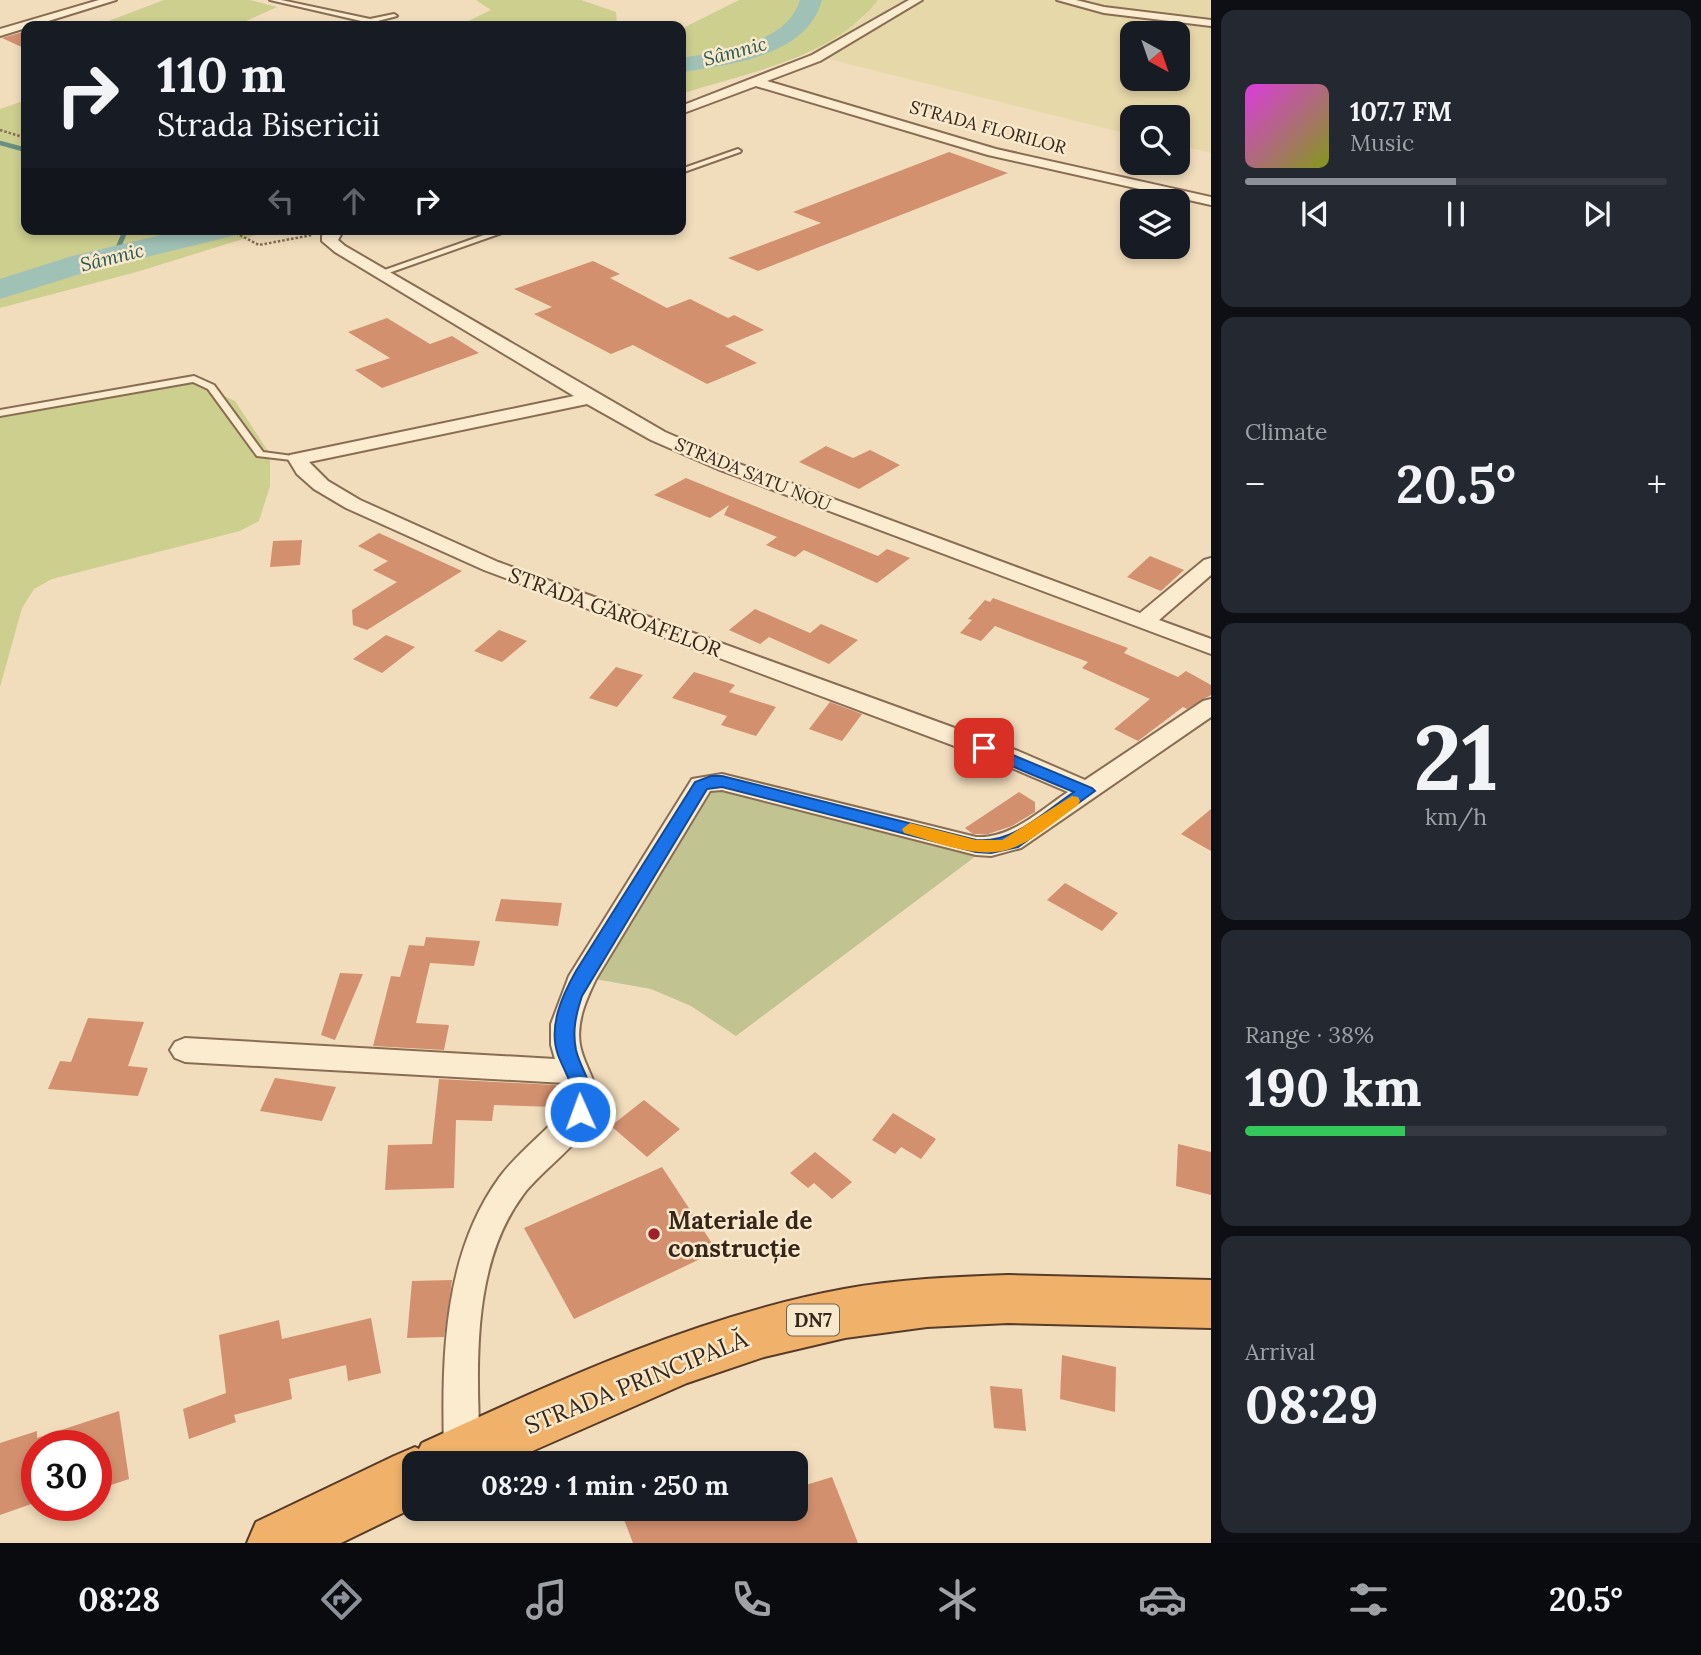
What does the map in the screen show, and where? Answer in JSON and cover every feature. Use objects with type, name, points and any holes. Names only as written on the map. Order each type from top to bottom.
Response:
[{"type":"highway","name":"STRADA PRINCIPALĂ","points":[[470,1451],[702,1350],[763,1331],[823,1318],[887,1307],[997,1300],[1211,1304]]},
{"type":"highway","name":"STRADA PRINCIPALĂ","points":[[277,1543],[402,1482]]},
{"type":"street","points":[[40,21],[111,0]]},
{"type":"street","points":[[686,108],[816,58],[917,0]]},
{"type":"street","points":[[1062,0],[1104,10],[1211,23]]},
{"type":"street","points":[[0,33],[21,27]]},
{"type":"street","name":"STRADA FLORILOR","points":[[757,82],[992,152],[1211,201]]},
{"type":"street","name":"STRADA SATU NOU","points":[[333,235],[334,245],[658,436],[727,466],[1211,647]]},
{"type":"street","points":[[297,459],[590,398]]},
{"type":"street","name":"STRADA GAROAFELOR","points":[[297,459],[304,470],[321,485],[353,504],[491,566],[1009,757],[1087,791]]},
{"type":"street","points":[[1143,622],[1211,564]]},
{"type":"street","points":[[443,1451],[460,1381],[476,1258],[492,1217],[511,1186],[580,1112],[584,1097],[567,1053],[564,1035],[566,1016],[573,996],[701,785],[722,782],[976,846],[991,847],[1012,842],[1211,706]]},
{"type":"street","points":[[185,1050],[575,1072]]},
{"type":"lane","points":[[273,0],[370,21],[394,16]]},
{"type":"lane","points":[[686,169],[738,151]]},
{"type":"lane","points":[[380,273],[491,235]]},
{"type":"lane","points":[[0,413],[194,379],[211,387],[260,454],[297,459]]},
{"type":"path","points":[[0,130],[21,136]]},
{"type":"path","points":[[239,235],[266,245],[304,235]]},
{"type":"shaded area","points":[[878,0],[1211,0],[1211,153],[1190,148],[1190,105],[1120,105],[1120,132],[808,54],[862,19]]},
{"type":"green space","points":[[164,0],[250,0],[277,7],[246,21],[108,21]]},
{"type":"green space","points":[[476,0],[581,0],[616,12],[617,21],[468,21],[491,10]]},
{"type":"green space","points":[[739,0],[878,0],[859,20],[813,50],[788,61],[686,92],[686,26]]},
{"type":"green space","points":[[21,102],[21,235],[256,235],[140,271],[0,308],[0,109]]},
{"type":"green space","points":[[193,382],[235,401],[270,454],[270,486],[259,521],[240,531],[52,579],[34,589],[22,608],[0,687],[0,418]]},
{"type":"green space","points":[[720,788],[980,853],[736,1036],[691,1006],[651,989],[595,979],[709,793]]},
{"type":"building","points":[[21,32],[21,47],[2,38]]},
{"type":"building","points":[[949,152],[1008,173],[758,271],[728,258],[821,223],[793,212]]},
{"type":"building","points":[[593,261],[620,274],[610,278],[667,308],[690,299],[728,318],[734,315],[764,330],[725,346],[757,363],[707,384],[633,345],[611,354],[534,314],[552,307],[514,289]]},
{"type":"building","points":[[387,318],[430,344],[452,336],[479,353],[382,388],[355,370],[390,358],[348,332]]},
{"type":"building","points":[[826,446],[853,458],[870,450],[900,465],[859,489],[799,462]]},
{"type":"building","points":[[686,478],[878,556],[887,549],[910,558],[877,583],[804,550],[795,557],[766,545],[777,537],[724,515],[729,505],[710,518],[654,495]]},
{"type":"building","points":[[379,533],[462,571],[367,630],[353,625],[352,610],[397,582],[373,570],[388,561],[358,546]]},
{"type":"building","points":[[302,540],[300,565],[270,567],[273,541]]},
{"type":"building","points":[[1150,556],[1184,570],[1161,591],[1127,577]]},
{"type":"building","points":[[993,598],[1128,648],[1124,653],[1178,677],[1186,671],[1211,685],[1211,695],[1187,709],[1183,707],[1138,741],[1114,729],[1150,699],[1082,668],[1088,662],[995,626],[981,641],[960,633],[985,600],[990,602]]},
{"type":"building","points":[[755,609],[810,633],[821,624],[858,640],[829,664],[769,637],[760,644],[729,630]]},
{"type":"building","points":[[499,630],[527,641],[502,662],[474,651]]},
{"type":"building","points":[[386,635],[415,647],[382,673],[353,659]]},
{"type":"building","points":[[616,667],[643,675],[617,707],[589,698]]},
{"type":"building","points":[[694,672],[735,685],[729,692],[776,707],[756,736],[721,725],[727,716],[672,698]]},
{"type":"building","points":[[830,702],[862,714],[842,741],[809,729]]},
{"type":"building","points":[[1019,792],[1035,802],[1035,812],[1012,826],[988,834],[973,834],[965,828]]},
{"type":"building","points":[[1211,809],[1211,851],[1181,834]]},
{"type":"building","points":[[1065,883],[1118,913],[1102,931],[1047,900]]},
{"type":"building","points":[[501,899],[562,903],[558,926],[495,921]]},
{"type":"building","points":[[426,937],[480,941],[474,966],[430,963],[416,1023],[449,1025],[444,1050],[373,1046],[391,976],[400,977],[409,945],[424,946]]},
{"type":"building","points":[[340,973],[363,974],[335,1040],[321,1035]]},
{"type":"building","points":[[88,1018],[144,1022],[128,1066],[148,1068],[138,1096],[48,1089],[60,1061],[71,1062]]},
{"type":"building","points":[[275,1078],[336,1087],[322,1121],[260,1111]]},
{"type":"building","points":[[439,1079],[556,1085],[555,1107],[494,1105],[492,1121],[456,1120],[454,1188],[385,1190],[388,1145],[432,1144]]},
{"type":"building","points":[[644,1100],[680,1129],[647,1157],[611,1126]]},
{"type":"building","points":[[893,1113],[936,1139],[921,1159],[901,1147],[895,1154],[872,1140]]},
{"type":"building","points":[[1178,1144],[1211,1152],[1211,1195],[1176,1186]]},
{"type":"building","points":[[815,1152],[852,1182],[832,1199],[814,1183],[808,1188],[790,1173]]},
{"type":"building","points":[[662,1167],[717,1251],[574,1319],[524,1228]]},
{"type":"building","points":[[452,1280],[444,1337],[407,1338],[412,1281]]},
{"type":"building","points":[[371,1318],[381,1373],[348,1381],[346,1365],[289,1379],[292,1399],[234,1415],[236,1422],[189,1439],[183,1409],[226,1393],[219,1335],[279,1320],[282,1339]]},
{"type":"building","points":[[1062,1355],[1116,1367],[1115,1412],[1060,1399]]},
{"type":"building","points":[[990,1386],[1022,1389],[1026,1431],[994,1428]]},
{"type":"building","points":[[119,1411],[129,1479],[112,1485],[112,1430],[61,1430]]},
{"type":"building","points":[[21,1436],[21,1508],[0,1515],[0,1443]]},
{"type":"building","points":[[832,1477],[858,1543],[633,1543],[625,1521],[808,1521],[808,1484]]},
{"type":"waterway","name":"Sâmnic","points":[[686,64],[738,54],[779,39],[807,15],[811,0]]},
{"type":"waterway","points":[[0,143],[21,149]]},
{"type":"waterway","points":[[115,255],[123,235]]},
{"type":"waterway","name":"Sâmnic","points":[[0,289],[83,263],[201,235]]},
{"type":"slow traffic","points":[[910,829],[976,846],[1003,846],[1072,801]]},
{"type":"place","name":"Materiale de construcție","points":[[654,1234]]},
{"type":"route","points":[[580,1112],[584,1097],[567,1053],[564,1035],[566,1016],[573,996],[701,785],[722,782],[976,846],[991,847],[1012,842],[1087,791],[984,748]]}]
